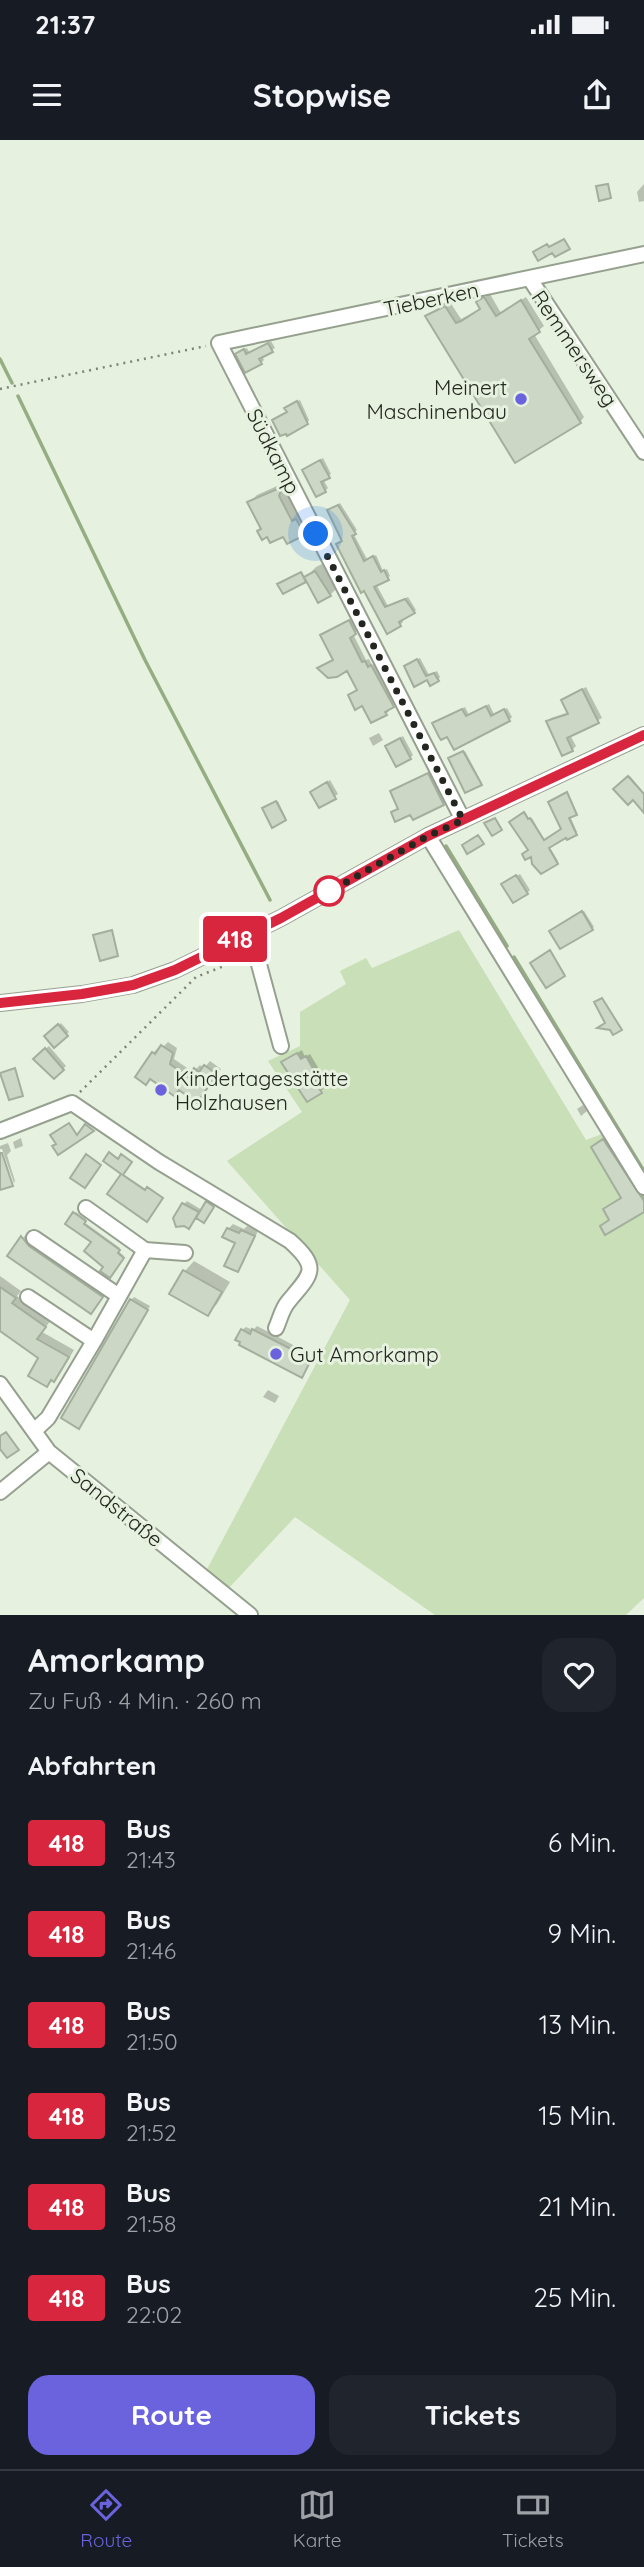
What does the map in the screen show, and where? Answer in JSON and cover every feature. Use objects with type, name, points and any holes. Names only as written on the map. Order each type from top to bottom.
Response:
[{"type":"street","name":"Tieberken","points":[[219,343],[644,254]]},
{"type":"street","name":"Remmersweg","points":[[530,279],[644,452]]},
{"type":"street","name":"Südkamp","points":[[219,343],[463,820]]},
{"type":"street","points":[[0,1003],[133,985],[175,970],[281,918],[428,836],[644,735]]},
{"type":"street","points":[[428,836],[644,1187]]},
{"type":"street","points":[[246,934],[281,1046]]},
{"type":"street","points":[[0,1131],[72,1104],[159,1163],[290,1241],[305,1255],[310,1266],[308,1279],[287,1303],[276,1328]]},
{"type":"street","points":[[86,1208],[145,1250],[185,1253]]},
{"type":"street","points":[[34,1238],[119,1296]]},
{"type":"street","points":[[34,1431],[48,1418],[145,1250]]},
{"type":"street","points":[[28,1297],[94,1341]]},
{"type":"street","name":"Sandstraße","points":[[0,1384],[49,1452],[250,1615]]},
{"type":"street","points":[[0,1492],[49,1452]]},
{"type":"path","points":[[0,389],[219,343]]},
{"type":"path","points":[[72,1104],[80,1090],[196,976],[237,961],[246,934]]},
{"type":"green space","points":[[459,930],[586,1140],[605,1133],[644,1197],[644,1598],[626,1615],[435,1615],[295,1517],[228,1589],[206,1571],[350,1300],[227,1161],[302,1112],[268,1061],[300,1046],[300,1012],[346,984],[340,971],[366,958],[372,968]]},
{"type":"building","points":[[608,184],[611,198],[599,201],[596,186]]},
{"type":"building","points":[[564,239],[570,249],[555,257],[552,253],[538,261],[533,252]]},
{"type":"building","name":"Meinert Maschinenbau","points":[[484,297],[496,316],[521,300],[540,332],[529,339],[581,423],[515,463],[425,316],[445,306],[456,323],[480,309],[476,302]]},
{"type":"building","points":[[268,343],[273,352],[259,359],[262,364],[245,373],[235,354],[244,349],[246,354]]},
{"type":"building","points":[[297,401],[308,424],[287,436],[280,436],[272,420],[287,412],[284,408]]},
{"type":"building","points":[[320,460],[330,478],[321,482],[326,492],[316,497],[302,470]]},
{"type":"building","points":[[282,487],[279,496],[292,521],[296,519],[305,535],[287,544],[283,537],[270,543],[267,537],[262,540],[257,531],[261,529],[247,502]]},
{"type":"building","points":[[338,505],[356,534],[352,536],[364,561],[373,556],[381,572],[384,570],[389,580],[374,587],[385,607],[405,599],[415,613],[399,622],[401,626],[387,634],[364,591],[361,593],[336,544],[342,541],[327,510]]},
{"type":"building","points":[[315,571],[331,596],[318,603],[304,577]]},
{"type":"building","points":[[301,572],[306,582],[283,594],[277,584]]},
{"type":"building","points":[[349,620],[356,634],[350,638],[362,662],[365,661],[368,667],[371,665],[394,707],[385,712],[387,715],[371,723],[362,706],[355,710],[348,695],[357,690],[347,671],[337,677],[328,678],[317,668],[333,660],[320,635]]},
{"type":"building","points":[[417,659],[426,676],[434,673],[439,681],[430,686],[427,680],[414,687],[404,666]]},
{"type":"building","points":[[582,689],[599,723],[567,738],[573,751],[562,756],[546,721],[568,714],[561,700]]},
{"type":"building","points":[[486,706],[491,716],[504,709],[510,721],[454,750],[447,737],[441,740],[432,723],[462,709],[466,716]]},
{"type":"building","points":[[400,738],[411,759],[396,767],[385,746]]},
{"type":"building","points":[[463,751],[482,785],[465,793],[448,758]]},
{"type":"building","points":[[428,773],[444,805],[413,820],[410,815],[395,822],[391,812],[398,809],[390,791]]},
{"type":"building","points":[[628,776],[644,794],[644,813],[633,800],[628,805],[613,789]]},
{"type":"building","points":[[327,782],[336,799],[319,808],[310,792]]},
{"type":"building","points":[[567,792],[577,815],[569,818],[577,835],[549,848],[558,864],[541,874],[532,864],[531,857],[525,860],[522,854],[528,850],[509,822],[524,812],[544,840],[561,829],[548,802]]},
{"type":"building","points":[[276,801],[286,820],[272,828],[262,808]]},
{"type":"building","points":[[495,818],[502,830],[492,836],[484,823]]},
{"type":"building","points":[[478,835],[484,844],[467,854],[462,845]]},
{"type":"building","points":[[516,875],[528,894],[513,903],[501,884]]},
{"type":"building","points":[[582,911],[593,930],[560,949],[549,931]]},
{"type":"building","points":[[112,930],[118,956],[100,961],[93,935]]},
{"type":"building","points":[[550,950],[565,976],[546,988],[530,963]]},
{"type":"building","points":[[602,998],[622,1030],[613,1035],[610,1030],[597,1028],[605,1023],[594,1002]]},
{"type":"building","points":[[58,1024],[68,1036],[54,1048],[44,1036]]},
{"type":"building","points":[[161,1045],[173,1053],[170,1064],[188,1077],[194,1068],[199,1072],[204,1065],[217,1074],[197,1103],[179,1090],[174,1096],[150,1079],[146,1085],[135,1077],[152,1052],[155,1054]]},
{"type":"building","points":[[45,1048],[64,1070],[54,1079],[33,1059]]},
{"type":"building","points":[[297,1053],[301,1059],[306,1056],[316,1074],[312,1077],[322,1093],[307,1102],[281,1062]]},
{"type":"building","points":[[15,1068],[23,1096],[9,1100],[0,1073]]},
{"type":"building","points":[[69,1123],[77,1135],[85,1124],[94,1131],[58,1155],[52,1146],[56,1144],[50,1135]]},
{"type":"building","points":[[603,1139],[644,1201],[644,1212],[605,1235],[600,1226],[609,1220],[603,1209],[621,1198],[591,1147]]},
{"type":"building","points":[[109,1152],[118,1159],[121,1154],[132,1162],[123,1175],[163,1198],[147,1222],[107,1194],[121,1174],[103,1161]]},
{"type":"building","points":[[0,1153],[13,1186],[0,1190]]},
{"type":"building","points":[[86,1154],[101,1165],[85,1188],[70,1178]]},
{"type":"building","points":[[206,1201],[214,1207],[204,1223],[196,1218]]},
{"type":"building","points":[[182,1203],[199,1212],[189,1229],[184,1226],[176,1227],[173,1218]]},
{"type":"building","points":[[73,1212],[86,1221],[84,1224],[120,1250],[118,1253],[124,1258],[110,1278],[100,1271],[103,1267],[84,1251],[91,1242],[65,1224]]},
{"type":"building","points":[[227,1228],[255,1236],[238,1272],[224,1266],[235,1243],[222,1237]]},
{"type":"building","points":[[21,1236],[29,1246],[103,1297],[91,1314],[7,1256]]},
{"type":"building","points":[[183,1270],[222,1292],[208,1316],[169,1294]]},
{"type":"building","points":[[0,1287],[16,1298],[12,1303],[46,1327],[37,1339],[69,1357],[54,1382],[51,1380],[47,1387],[28,1376],[38,1358],[0,1331]]},
{"type":"building","points":[[130,1299],[148,1310],[79,1429],[61,1418]]},
{"type":"building","name":"Gut Amorkamp","points":[[241,1329],[250,1334],[252,1329],[297,1352],[294,1356],[309,1364],[302,1378],[239,1345],[240,1342],[235,1340]]},
{"type":"building","points":[[6,1432],[19,1450],[7,1458],[0,1449],[0,1436]]},
{"type":"waterway","points":[[0,359],[12,383]]},
{"type":"waterway","points":[[18,396],[145,660],[270,900]]},
{"type":"waterway","points":[[446,846],[507,946]]},
{"type":"waterway","points":[[514,957],[644,1171]]},
{"type":"bus line","name":"418","points":[[0,1003],[133,985],[175,970],[281,918],[428,836],[644,735]]},
{"type":"place","name":"Meinert Maschinenbau","points":[[521,399]]},
{"type":"place","name":"Kindertagesstätte Holzhausen","points":[[161,1090]]},
{"type":"place","name":"Gut Amorkamp","points":[[276,1354]]},
{"type":"route","points":[[316,534],[463,820],[428,836],[325,894],[329,891]]}]
